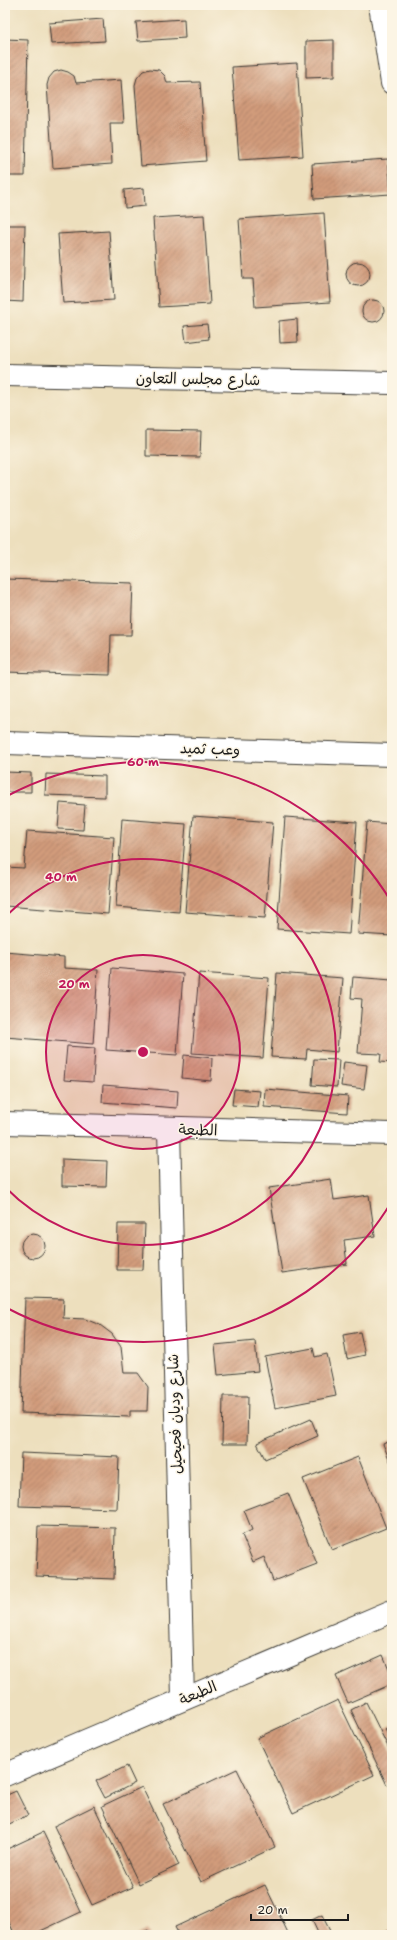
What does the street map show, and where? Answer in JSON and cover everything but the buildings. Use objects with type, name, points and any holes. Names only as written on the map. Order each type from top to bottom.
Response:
[{"type":"street","points":[[380,5],[392,83]]},
{"type":"street","name":"شارع مجلس التعاون","points":[[5,375],[392,383]]},
{"type":"street","name":"وعب ثميد","points":[[5,743],[392,755]]},
{"type":"street","name":"الطبعة","points":[[5,1123],[169,1129],[392,1134]]},
{"type":"street","name":"شارع وديان فحيحيل","points":[[169,1129],[183,1700]]},
{"type":"street","name":"الطبعة","points":[[5,1775],[392,1611]]}]
